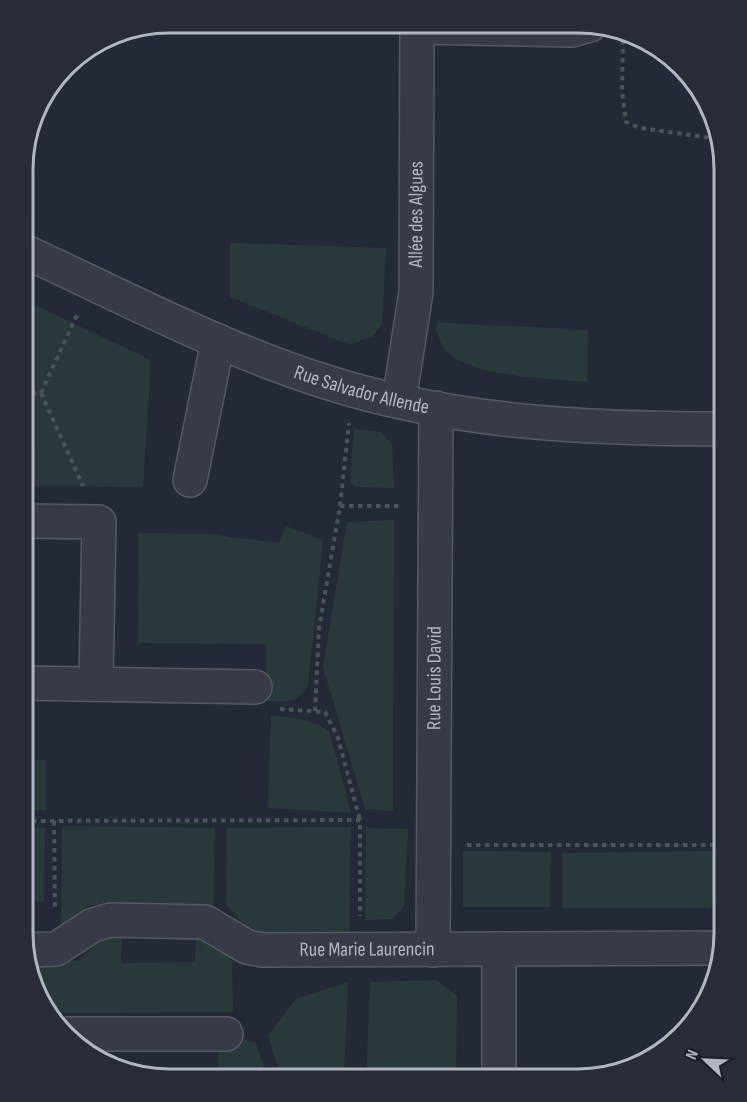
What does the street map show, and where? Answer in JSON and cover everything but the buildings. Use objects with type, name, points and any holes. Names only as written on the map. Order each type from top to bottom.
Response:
[{"type":"street","name":"Allée des Algues","points":[[399,400],[416,292],[417,33]]},
{"type":"street","name":"Rue Salvador Allende","points":[[33,255],[218,340],[320,380],[436,408],[558,426],[714,429]]},
{"type":"street","points":[[190,480],[218,340]]},
{"type":"street","name":"Rue Louis David","points":[[433,950],[436,408]]},
{"type":"street","points":[[33,521],[99,522],[96,684]]},
{"type":"street","points":[[33,683],[249,687]]},
{"type":"street","name":"Rue Marie Laurencin","points":[[41,950],[93,925],[111,920],[204,922],[247,947],[263,950],[713,948]]},
{"type":"street","points":[[499,949],[499,1069]]},
{"type":"street","points":[[78,1034],[226,1034]]},
{"type":"path","points":[[623,41],[622,91],[626,122],[640,128],[710,138]]},
{"type":"path","points":[[92,282],[41,393],[99,522]]},
{"type":"path","points":[[33,393],[41,393]]},
{"type":"path","points":[[315,711],[319,628],[340,506],[350,416]]},
{"type":"path","points":[[340,506],[402,506]]},
{"type":"path","points":[[249,687],[253,706],[325,712],[338,738],[360,819],[360,924]]},
{"type":"path","points":[[33,821],[360,819]]},
{"type":"path","points":[[41,950],[54,821]]},
{"type":"path","points":[[456,845],[714,845]]},
{"type":"shaded area","points":[[230,243],[386,248],[382,324],[373,336],[350,345],[230,297]]},
{"type":"shaded area","points":[[33,304],[151,360],[143,487],[33,486]]},
{"type":"shaded area","points":[[438,322],[588,331],[587,382],[509,375],[469,365],[454,357],[443,347],[436,330]]},
{"type":"shaded area","points":[[354,429],[382,432],[392,445],[394,488],[356,487],[350,482]]},
{"type":"shaded area","points":[[394,520],[393,811],[365,809],[323,667],[347,522]]},
{"type":"shaded area","points":[[286,526],[323,540],[308,685],[300,696],[291,701],[266,701],[266,644],[138,643],[139,533],[208,534],[279,543]]},
{"type":"shaded area","points":[[271,715],[317,724],[330,733],[351,813],[268,808]]},
{"type":"shaded area","points":[[33,760],[46,760],[46,810],[33,810]]},
{"type":"shaded area","points":[[62,826],[215,828],[214,905],[89,905],[61,931]]},
{"type":"shaded area","points":[[351,827],[349,934],[253,934],[226,905],[227,828]]},
{"type":"shaded area","points":[[33,828],[45,828],[44,901],[33,901]]},
{"type":"shaded area","points":[[366,828],[408,829],[404,906],[393,919],[365,920]]},
{"type":"shaded area","points":[[463,851],[551,852],[550,907],[463,907]]},
{"type":"shaded area","points":[[714,851],[714,898],[711,908],[563,908],[563,853]]},
{"type":"shaded area","points":[[105,937],[122,937],[121,963],[195,962],[196,937],[210,937],[232,960],[233,1012],[59,1013],[43,985],[36,961],[78,961]]},
{"type":"shaded area","points":[[437,980],[457,996],[456,1069],[366,1069],[370,982]]},
{"type":"shaded area","points":[[348,982],[344,1069],[278,1069],[268,1035],[296,999]]},
{"type":"shaded area","points":[[246,1039],[256,1043],[265,1069],[219,1069],[218,1049]]}]
